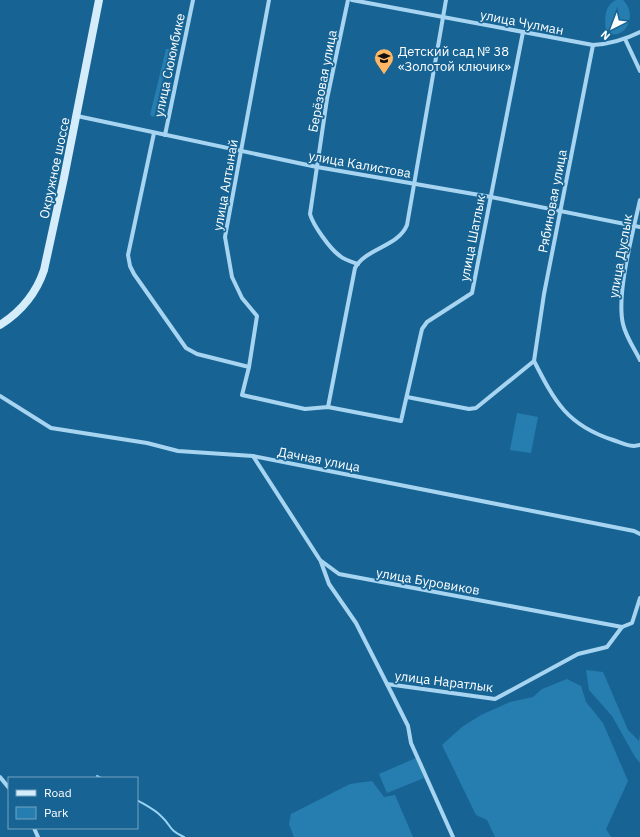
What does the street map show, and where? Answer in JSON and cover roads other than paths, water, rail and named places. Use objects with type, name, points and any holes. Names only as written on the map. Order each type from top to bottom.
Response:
[{"type":"street","name":"Окружное шоссе","points":[[0,325],[29,300],[40,283],[54,228],[99,0]]},
{"type":"street","name":"улица Сююмбике","points":[[165,135],[193,0]]},
{"type":"street","name":"улица Алтынай","points":[[269,0],[225,237],[232,277],[242,298],[257,316],[242,394],[305,409],[328,407]]},
{"type":"street","name":"Берёзовая улица","points":[[348,0],[327,99],[310,211],[311,218],[334,252],[343,258],[358,264]]},
{"type":"street","name":"улица Чулман","points":[[352,0],[593,46],[610,44],[640,32]]},
{"type":"street","points":[[328,407],[358,264],[402,234],[407,225],[446,0]]},
{"type":"street","name":"улица Шатлык","points":[[328,407],[401,422],[424,326],[472,293],[523,32]]},
{"type":"street","points":[[625,39],[640,71]]},
{"type":"street","name":"Рябиновая улица","points":[[534,361],[544,294],[593,46]]},
{"type":"street","name":"улица Калистова","points":[[77,116],[316,168],[491,197],[640,227]]},
{"type":"street","points":[[154,133],[128,255],[130,266],[186,348],[197,354],[248,367]]},
{"type":"street","name":"улица Дуслык","points":[[640,200],[623,284],[621,307],[626,332],[640,360]]},
{"type":"street","points":[[407,397],[469,409],[476,408],[534,361],[545,383],[563,409],[577,423],[594,434],[631,446],[640,445]]},
{"type":"street","name":"Дачная улица","points":[[0,396],[51,428],[147,443],[178,452],[253,456],[640,534]]},
{"type":"street","name":"улица Буровиков","points":[[253,456],[320,560],[333,571],[344,575],[622,627]]},
{"type":"street","name":"улица Наратлык","points":[[320,560],[329,584],[356,623],[408,726],[411,742],[453,837]]},
{"type":"street","points":[[622,627],[632,623],[640,598]]},
{"type":"street","name":"улица Наратлык","points":[[387,684],[495,699],[578,654],[607,646],[622,627]]},
{"type":"street","points":[[0,777],[8,787]]},
{"type":"waterway","points":[[138,801],[155,811],[173,830],[184,837]]},
{"type":"place","name":"Детский сад № 38 «Золотой ключик»","points":[[384,75]]}]
